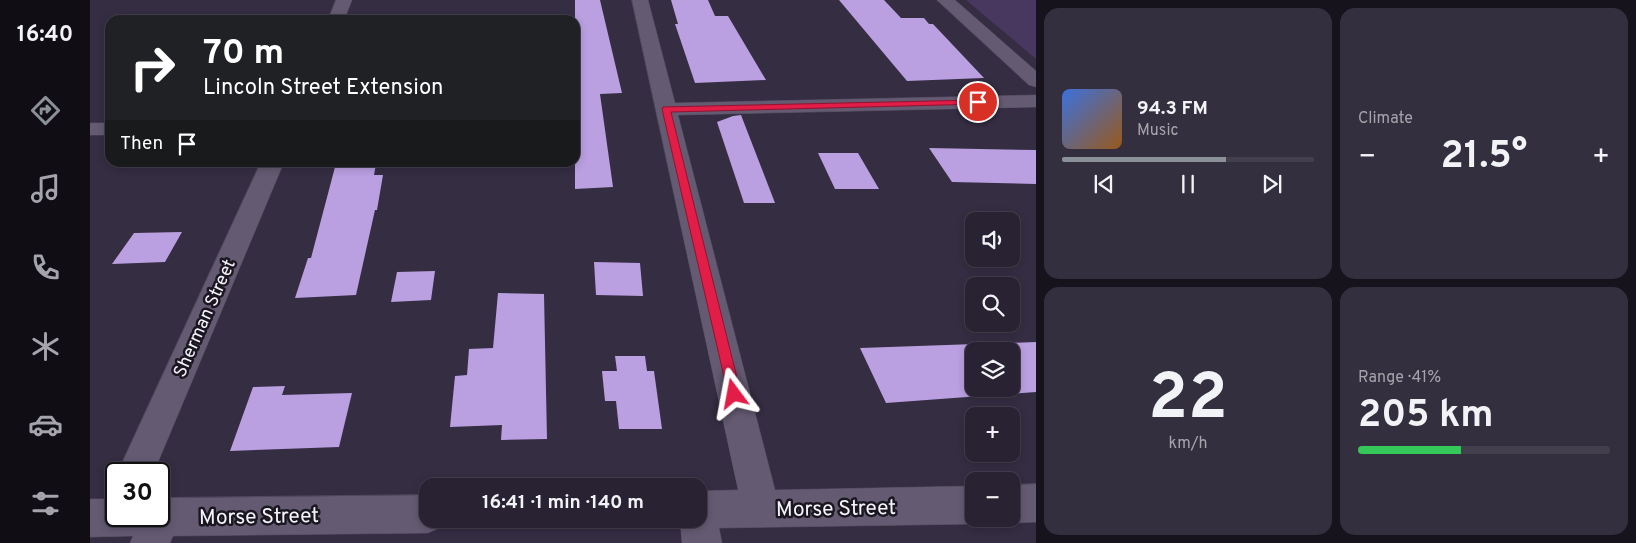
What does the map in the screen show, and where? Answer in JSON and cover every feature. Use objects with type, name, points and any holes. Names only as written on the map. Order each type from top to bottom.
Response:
[{"type":"street","points":[[338,15],[344,0]]},
{"type":"street","points":[[640,0],[761,510]]},
{"type":"street","points":[[945,0],[1036,81]]},
{"type":"street","points":[[666,109],[1036,101]]},
{"type":"street","points":[[90,129],[105,129]]},
{"type":"street","name":"Sherman Street","points":[[141,462],[271,167]]},
{"type":"street","points":[[1020,504],[1036,503]]},
{"type":"street","name":"Morse Street","points":[[707,511],[965,505]]},
{"type":"street","name":"Morse Street","points":[[156,530],[419,515]]},
{"type":"street","points":[[700,528],[702,543]]},
{"type":"shaded area","points":[[966,0],[1036,0],[1036,59]]},
{"type":"building","points":[[575,0],[600,0],[622,93],[600,94],[613,187],[575,189],[575,167],[580,167],[580,15],[575,15]]},
{"type":"building","points":[[671,0],[708,0],[715,16],[728,16],[766,80],[695,83],[675,24],[678,24]]},
{"type":"building","points":[[839,0],[884,0],[901,18],[924,18],[929,24],[933,24],[984,78],[907,81]]},
{"type":"building","points":[[741,115],[775,203],[744,203],[717,122]]},
{"type":"building","points":[[929,148],[1036,150],[1036,184],[952,182]]},
{"type":"building","points":[[818,153],[858,153],[879,189],[835,189]]},
{"type":"building","points":[[335,167],[375,167],[374,175],[383,175],[377,210],[375,210],[356,295],[295,298],[308,258],[311,258]]},
{"type":"building","points":[[182,232],[165,262],[112,264],[134,233]]},
{"type":"building","points":[[594,262],[640,263],[643,296],[596,295]]},
{"type":"building","points":[[435,271],[431,300],[391,302],[397,272]]},
{"type":"building","points":[[498,293],[544,294],[547,439],[501,440],[502,425],[450,427],[455,376],[467,375],[469,349],[493,348]]},
{"type":"building","points":[[1036,342],[1036,392],[1020,393],[1020,343]]},
{"type":"building","points":[[965,344],[965,397],[968,397],[886,403],[860,348]]},
{"type":"building","points":[[615,356],[645,356],[647,371],[654,371],[662,429],[619,429],[616,401],[605,401],[602,371],[617,371]]},
{"type":"building","points":[[285,386],[282,395],[352,393],[339,447],[230,451],[253,387]]},
{"type":"route","points":[[734,394],[666,109],[978,102]]}]
